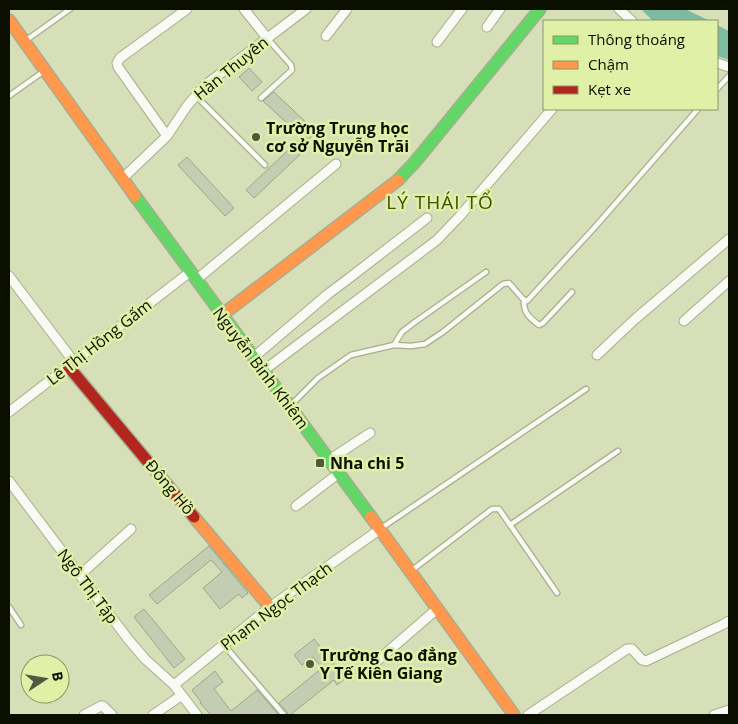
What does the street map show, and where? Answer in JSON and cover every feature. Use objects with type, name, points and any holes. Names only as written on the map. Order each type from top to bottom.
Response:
[{"type":"main road","points":[[222,315],[395,183],[415,162],[540,9]]},
{"type":"main road","name":"Nguyễn Bỉnh Khiêm","points":[[9,20],[193,276],[339,473],[514,715]]},
{"type":"main road","name":"Đông Hồ","points":[[71,364],[270,608]]},
{"type":"street","points":[[167,136],[117,63],[120,58],[187,9]]},
{"type":"street","points":[[244,9],[268,38]]},
{"type":"street","name":"Hàn Thuyên","points":[[123,178],[167,136],[195,95],[204,86],[306,9]]},
{"type":"street","points":[[326,36],[347,9]]},
{"type":"street","points":[[437,42],[462,9]]},
{"type":"street","points":[[487,27],[500,9]]},
{"type":"street","points":[[620,9],[629,20]]},
{"type":"street","points":[[263,370],[437,240],[551,110]]},
{"type":"street","name":"Lê Thị Hồng Gấm","points":[[9,412],[71,364],[193,276],[336,164]]},
{"type":"street","points":[[254,358],[328,294],[427,218]]},
{"type":"street","points":[[597,355],[634,320],[729,238]]},
{"type":"street","name":"Đông Hồ","points":[[9,276],[71,364]]},
{"type":"street","points":[[684,321],[729,281]]},
{"type":"street","points":[[329,460],[370,433]]},
{"type":"street","points":[[296,506],[339,473]]},
{"type":"street","name":"Ngô Thị Tập","points":[[9,481],[128,639],[145,659],[174,685],[197,715]]},
{"type":"street","points":[[80,575],[131,529]]},
{"type":"street","name":"Phạm Ngọc Thạch","points":[[174,685],[270,608],[379,530]]},
{"type":"street","points":[[377,661],[436,608]]},
{"type":"street","points":[[528,715],[627,649],[632,649],[642,660],[646,661],[729,621]]},
{"type":"street","points":[[153,715],[182,694]]},
{"type":"street","points":[[84,715],[103,706],[112,715]]},
{"type":"street","points":[[714,715],[729,710]]},
{"type":"lane","points":[[24,42],[70,9]]},
{"type":"lane","points":[[261,98],[292,70],[291,65],[268,38]]},
{"type":"lane","points":[[9,96],[44,70]]},
{"type":"lane","points":[[718,88],[729,76]]},
{"type":"lane","points":[[195,95],[265,165]]},
{"type":"lane","points":[[524,300],[527,301],[595,227],[697,110]]},
{"type":"lane","points":[[394,345],[402,332],[486,272]]},
{"type":"lane","points":[[290,406],[318,378],[351,355],[394,345],[411,346],[425,344],[503,284],[509,283],[524,300],[524,308],[528,314],[540,325],[572,292]]},
{"type":"lane","points":[[379,530],[586,390]]},
{"type":"lane","points":[[510,525],[618,451]]},
{"type":"lane","points":[[410,572],[496,508],[557,593]]},
{"type":"lane","points":[[9,607],[21,625]]},
{"type":"lane","points":[[224,645],[284,715]]},
{"type":"shaded area","points":[[641,9],[685,9],[708,20],[652,20]]},
{"type":"shaded area","points":[[718,26],[729,31],[729,60],[718,56]]},
{"type":"building","points":[[249,68],[262,82],[252,91],[239,77]]},
{"type":"building","points":[[274,92],[312,128],[317,130],[304,145],[307,148],[254,198],[246,190],[302,137],[263,101]]},
{"type":"building","points":[[187,157],[234,208],[225,216],[178,165]]},
{"type":"building","points":[[209,546],[248,593],[242,598],[239,594],[220,609],[203,588],[222,572],[211,560],[157,604],[149,595]]},
{"type":"building","points":[[144,609],[185,659],[174,668],[134,617]]},
{"type":"building","points":[[314,639],[346,678],[337,685],[334,680],[288,715],[279,703],[322,668],[313,657],[302,665],[294,655]]},
{"type":"building","points":[[215,671],[223,682],[214,689],[231,711],[257,690],[279,715],[211,715],[192,690]]},
{"type":"traffic: fast","points":[[398,180],[415,162],[540,9]]},
{"type":"traffic: fast","points":[[135,196],[371,517]]},
{"type":"traffic: slow","points":[[9,20],[135,196]]},
{"type":"traffic: slow","points":[[222,315],[398,180]]},
{"type":"traffic: slow","points":[[194,517],[270,607]]},
{"type":"traffic: slow","points":[[371,517],[514,715]]},
{"type":"traffic: jam","points":[[68,366],[194,517]]},
{"type":"place","name":"Trường Trung học cơ sở Nguyễn Trãi","points":[[256,137]]},
{"type":"place","name":"Nha chi 5","points":[[320,463]]},
{"type":"place","name":"Trường Cao đẳng Y Tế Kiên Giang","points":[[310,664]]},
{"type":"district","name":"LÝ THÁI TỔ","points":[[440,202]]}]
